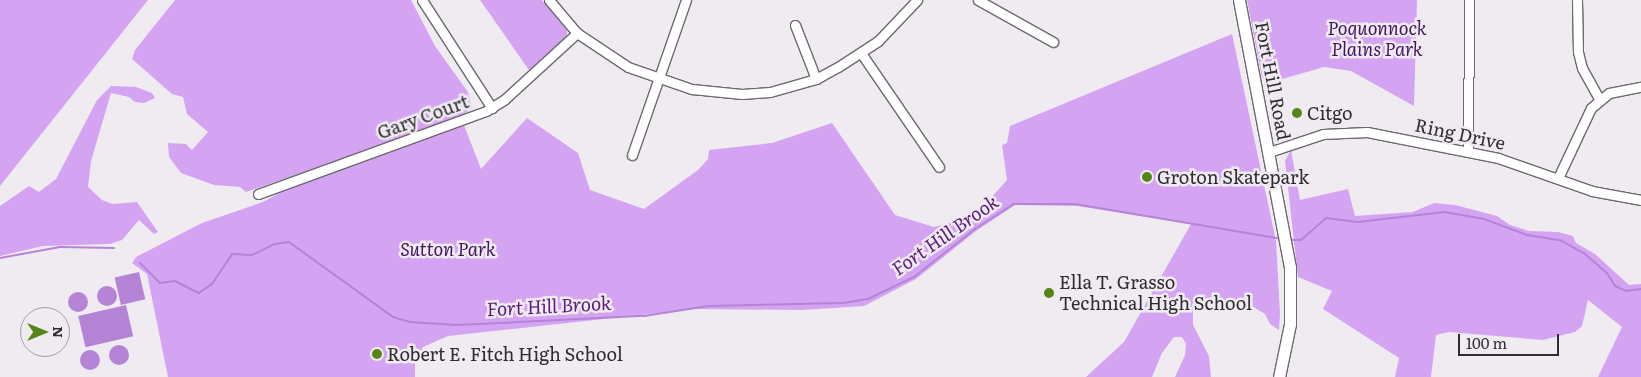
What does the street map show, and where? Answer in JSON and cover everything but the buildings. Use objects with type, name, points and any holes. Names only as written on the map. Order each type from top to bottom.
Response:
[{"type":"main road","name":"Fort Hill Road","points":[[1239,0],[1287,245],[1290,324],[1279,377]]},
{"type":"street","points":[[422,0],[492,108]]},
{"type":"street","points":[[549,0],[577,33],[607,55],[659,80],[692,90],[742,94],[770,92],[816,79],[861,53],[883,36],[917,0]]},
{"type":"street","points":[[632,155],[686,0]]},
{"type":"street","points":[[978,0],[1053,42]]},
{"type":"street","points":[[1468,152],[1469,0]]},
{"type":"street","points":[[1577,0],[1578,52],[1582,68],[1599,99]]},
{"type":"street","points":[[795,25],[816,79]]},
{"type":"street","name":"Gary Court","points":[[258,194],[492,108],[577,33]]},
{"type":"street","points":[[861,53],[939,167]]},
{"type":"street","points":[[1558,178],[1582,120],[1599,99],[1620,90],[1641,87]]},
{"type":"street","name":"Ring Drive","points":[[1269,152],[1316,136],[1354,131],[1517,163],[1592,191],[1641,200]]},
{"type":"green space","points":[[0,0],[148,0],[0,186]]},
{"type":"green space","points":[[175,0],[411,0],[435,46],[468,92],[472,108],[456,120],[246,192],[240,187],[214,185],[181,173],[169,157],[168,143],[186,144],[192,150],[208,132],[187,114],[183,97],[172,94],[132,59],[135,50]]},
{"type":"green space","points":[[480,0],[542,0],[567,30],[567,36],[529,70]]},
{"type":"green space","name":"Poquonnock Plains Park","points":[[1247,0],[1417,0],[1414,106],[1351,71],[1324,67],[1268,83],[1262,78]]},
{"type":"green space","name":"Sutton Park","points":[[1232,34],[1276,241],[1280,314],[1279,330],[1270,324],[1265,314],[1250,305],[1216,301],[1212,306],[1193,309],[1193,325],[1209,356],[1211,377],[1175,377],[1185,355],[1186,344],[1182,337],[1174,337],[1162,353],[1152,377],[1086,377],[1124,342],[1191,224],[1077,206],[1015,205],[976,231],[916,279],[864,306],[803,310],[695,309],[448,336],[423,347],[415,361],[415,377],[168,377],[147,274],[132,263],[136,257],[202,223],[263,202],[296,184],[464,125],[481,169],[527,118],[578,153],[590,190],[644,209],[698,170],[708,159],[709,150],[772,143],[832,123],[895,215],[934,227],[974,217],[1007,180],[1002,145],[1007,143],[1010,126]]},
{"type":"green space","points":[[111,86],[136,87],[152,93],[155,98],[144,103],[135,102],[129,97],[111,93],[91,161],[88,187],[102,200],[112,204],[137,202],[158,232],[154,234],[139,220],[122,240],[110,244],[43,246],[0,256],[0,206],[29,186],[39,192],[56,179],[97,100]]},
{"type":"green space","points":[[1291,150],[1300,200],[1348,189],[1355,216],[1413,212],[1434,203],[1455,205],[1497,216],[1510,225],[1529,231],[1558,232],[1573,236],[1576,243],[1595,254],[1629,285],[1641,284],[1641,377],[1598,377],[1622,327],[1588,300],[1582,326],[1575,332],[1543,340],[1449,332],[1436,335],[1431,377],[1395,377],[1399,358],[1323,309],[1332,291],[1298,277],[1285,161]]},
{"type":"shaded area","points":[[139,272],[145,299],[121,305],[115,278]]},
{"type":"shaded area","points":[[107,286],[114,289],[117,296],[114,303],[107,306],[100,303],[97,296],[100,289]]},
{"type":"shaded area","points":[[74,293],[82,293],[87,298],[87,306],[82,311],[74,311],[69,306],[69,298]]},
{"type":"shaded area","points":[[126,305],[133,336],[85,347],[78,316]]},
{"type":"shaded area","points":[[119,345],[126,348],[129,355],[126,362],[119,365],[112,362],[109,355],[112,348]]},
{"type":"shaded area","points":[[90,350],[97,353],[100,360],[97,367],[90,370],[83,367],[80,360],[83,353]]},
{"type":"waterway","name":"Fort Hill Brook","points":[[140,263],[160,283],[175,281],[199,293],[212,284],[232,254],[252,255],[275,244],[289,242],[393,317],[410,322],[457,325],[644,316],[708,306],[843,303],[868,299],[914,277],[975,229],[1014,204],[1075,204],[1281,239]]},
{"type":"waterway","name":"Fort Hill Brook","points":[[1288,240],[1301,240],[1326,218],[1358,222],[1444,212],[1484,219],[1527,235],[1560,240],[1585,254],[1607,273],[1615,286],[1626,291],[1641,289]]},
{"type":"waterway","name":"Fort Hill Brook","points":[[0,258],[60,247],[114,248]]},
{"type":"place","name":"Citgo","points":[[1297,113]]},
{"type":"place","name":"Groton Skatepark","points":[[1147,177]]},
{"type":"place","name":"Ella T. Grasso Technical High School","points":[[1049,293]]},
{"type":"place","name":"Robert E. Fitch High School","points":[[377,354]]}]
